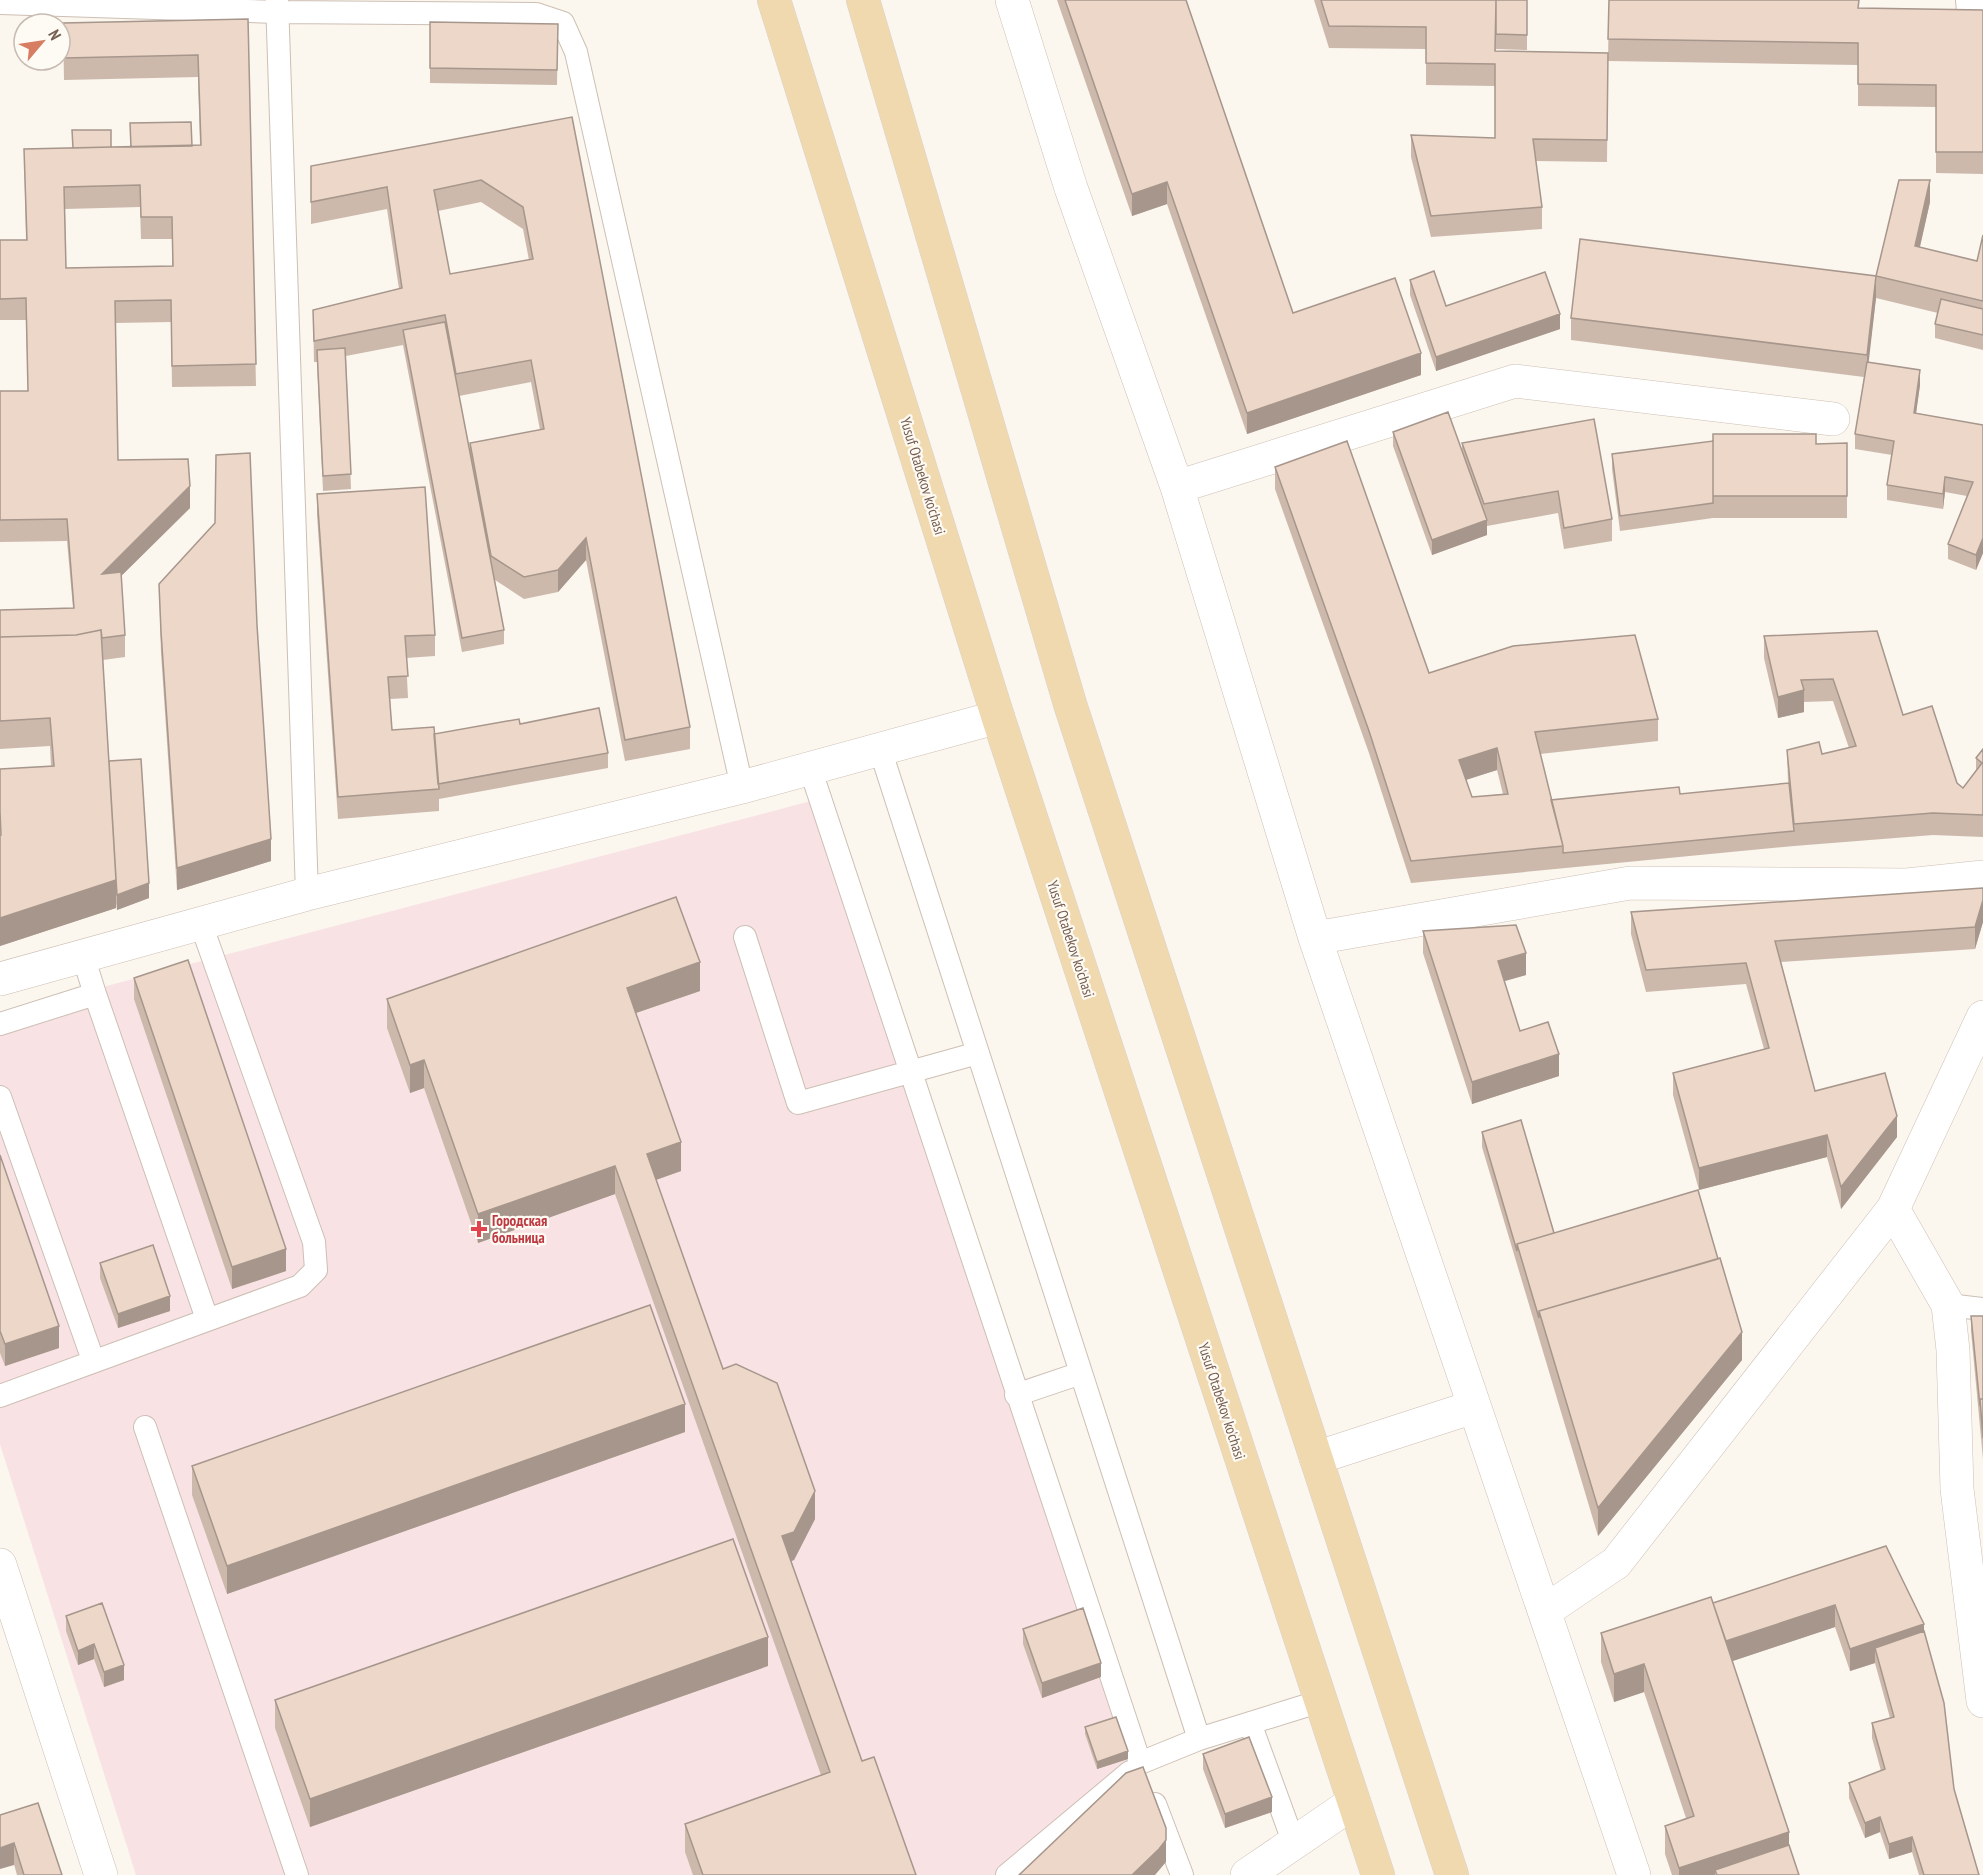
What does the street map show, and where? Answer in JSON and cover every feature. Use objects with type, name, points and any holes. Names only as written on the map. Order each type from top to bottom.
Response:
[{"type":"main road","name":"Yusuf Otabekov ko'chasi","points":[[774,0],[998,717],[1378,1875]]},
{"type":"main road","points":[[863,0],[1070,704],[1452,1875]]},
{"type":"street","points":[[1012,0],[1071,188],[1177,487],[1315,938],[1634,1875]]},
{"type":"street","points":[[1177,487],[1515,381],[1833,419]]},
{"type":"street","points":[[0,979],[307,894],[742,787],[998,717]]},
{"type":"street","points":[[1315,938],[1630,883],[1907,885],[1983,877]]},
{"type":"street","points":[[1545,1611],[1616,1563],[1893,1209],[1983,1017]]},
{"type":"street","points":[[1893,1209],[1948,1305],[1953,1350],[1958,1489],[1983,1701]]},
{"type":"street","points":[[1316,1458],[1473,1407]]},
{"type":"street","points":[[0,1565],[101,1875]]},
{"type":"street","points":[[1247,1875],[1293,1841],[1354,1802]]},
{"type":"lane","points":[[0,3],[277,6],[536,14],[563,23],[576,52],[742,787]]},
{"type":"lane","points":[[277,6],[307,894]]},
{"type":"lane","points":[[1945,11],[1973,8]]},
{"type":"lane","points":[[880,749],[1199,1739]]},
{"type":"lane","points":[[810,768],[1016,1395],[1140,1763],[1182,1875]]},
{"type":"lane","points":[[0,1396],[93,1360],[300,1287],[316,1270],[314,1242],[201,924]]},
{"type":"lane","points":[[746,937],[798,1103],[978,1053]]},
{"type":"lane","points":[[83,956],[207,1319]]},
{"type":"lane","points":[[0,1024],[95,994]]},
{"type":"lane","points":[[0,1097],[93,1360]]},
{"type":"lane","points":[[1948,1305],[1983,1310]]},
{"type":"lane","points":[[1016,1395],[1082,1373]]},
{"type":"lane","points":[[145,1427],[297,1875]]},
{"type":"lane","points":[[1007,1875],[1140,1763],[1199,1739],[1321,1701]]},
{"type":"lane","points":[[1250,1723],[1293,1841]]},
{"type":"shaded area","name":"Городская больница","points":[[815,800],[1139,1768],[1024,1875],[136,1875],[0,1444],[0,1014]]},
{"type":"building","points":[[1065,0],[1186,0],[1293,313],[1395,278],[1421,353],[1247,413],[1167,182],[1132,194]]},
{"type":"building","points":[[1321,0],[1496,0],[1495,51],[1608,53],[1607,140],[1533,139],[1542,207],[1431,216],[1411,135],[1495,138],[1495,64],[1426,63],[1426,27],[1329,26]]},
{"type":"building","points":[[1496,0],[1527,0],[1527,35],[1496,34]]},
{"type":"building","points":[[1609,0],[1859,0],[1858,8],[1983,10],[1983,152],[1936,152],[1936,85],[1858,84],[1858,43],[1608,39]]},
{"type":"building","points":[[248,19],[256,364],[172,366],[171,300],[115,301],[118,460],[188,459],[190,486],[102,574],[121,572],[125,635],[102,638],[101,630],[76,635],[0,637],[0,610],[74,608],[67,519],[0,520],[0,391],[28,391],[26,298],[0,299],[0,240],[27,240],[24,149],[201,145],[198,55],[72,58],[72,23]],"holes":[[[140,185],[141,217],[172,217],[173,266],[66,268],[64,187]]]},
{"type":"building","points":[[430,22],[558,24],[557,70],[430,68]]},
{"type":"building","points":[[572,117],[690,727],[625,740],[586,538],[558,570],[524,577],[491,556],[470,443],[544,429],[531,360],[456,374],[445,315],[314,341],[313,310],[402,288],[387,187],[311,202],[311,166]],"holes":[[[481,180],[523,207],[533,259],[450,274],[434,190]]]},
{"type":"building","points":[[191,122],[192,146],[131,147],[130,123]]},
{"type":"building","points":[[72,130],[111,130],[111,147],[73,148]]},
{"type":"building","points":[[1899,180],[1930,180],[1915,246],[1977,261],[1983,235],[1983,301],[1876,276]]},
{"type":"building","points":[[1580,239],[1876,276],[1867,355],[1571,318]]},
{"type":"building","points":[[1434,271],[1446,306],[1545,272],[1560,314],[1436,357],[1410,280]]},
{"type":"building","points":[[1941,299],[1983,309],[1983,335],[1935,324]]},
{"type":"building","points":[[445,322],[504,630],[462,638],[403,330]]},
{"type":"building","points":[[345,348],[351,474],[323,476],[317,350]]},
{"type":"building","points":[[1867,362],[1920,370],[1914,413],[1983,425],[1983,538],[1976,555],[1948,544],[1973,482],[1945,477],[1943,494],[1887,485],[1894,441],[1855,434]]},
{"type":"building","points":[[1448,412],[1487,520],[1432,540],[1393,432]]},
{"type":"building","points":[[1594,419],[1612,519],[1564,528],[1558,491],[1484,504],[1462,443]]},
{"type":"building","points":[[1713,434],[1816,434],[1816,444],[1847,443],[1847,496],[1713,496]]},
{"type":"building","points":[[1347,441],[1429,673],[1513,646],[1635,635],[1658,719],[1535,732],[1563,846],[1411,861],[1369,731],[1275,467]],"holes":[[[1497,748],[1508,794],[1472,797],[1459,760]]]},
{"type":"building","points":[[1713,441],[1713,503],[1620,516],[1612,454]]},
{"type":"building","points":[[250,453],[257,625],[271,839],[177,868],[159,584],[215,523],[216,455]]},
{"type":"building","points":[[425,487],[435,635],[405,636],[408,676],[388,677],[392,730],[434,727],[439,789],[338,797],[317,494]]},
{"type":"building","points":[[101,630],[116,880],[0,918],[0,769],[54,766],[50,718],[0,721],[0,637],[76,635]]},
{"type":"building","points":[[1877,631],[1903,715],[1932,706],[1957,783],[1963,788],[1982,763],[1976,758],[1983,749],[1983,815],[1933,813],[1794,824],[1787,750],[1819,742],[1822,754],[1856,746],[1833,679],[1801,680],[1804,690],[1778,697],[1764,636]]},
{"type":"building","points":[[599,708],[608,753],[438,784],[434,734],[519,719],[520,724]]},
{"type":"building","points":[[141,759],[149,883],[117,895],[109,761]]},
{"type":"building","points":[[1789,783],[1794,831],[1563,853],[1551,800],[1679,787],[1680,794]]},
{"type":"building","points":[[1983,888],[1983,900],[1975,927],[1775,941],[1815,1091],[1885,1073],[1897,1116],[1841,1187],[1827,1135],[1699,1168],[1673,1073],[1769,1048],[1746,963],[1646,970],[1631,912]]},
{"type":"building","points":[[676,897],[700,962],[627,988],[681,1142],[647,1154],[723,1369],[736,1364],[777,1383],[815,1491],[794,1532],[782,1536],[862,1761],[874,1757],[916,1875],[703,1875],[685,1824],[830,1772],[615,1166],[478,1214],[424,1060],[410,1065],[387,999]]},
{"type":"building","points":[[1516,925],[1526,953],[1498,961],[1520,1031],[1548,1022],[1559,1054],[1472,1082],[1423,931]]},
{"type":"building","points":[[188,960],[286,1249],[232,1267],[134,978]]},
{"type":"building","points":[[1521,1120],[1554,1233],[1517,1244],[1517,1251],[1482,1132]]},
{"type":"building","points":[[0,1155],[59,1326],[5,1344],[0,1331]]},
{"type":"building","points":[[1698,1190],[1718,1259],[1539,1311],[1539,1318],[1517,1244]]},
{"type":"building","points":[[153,1245],[170,1296],[118,1314],[100,1263]]},
{"type":"building","points":[[1720,1258],[1742,1332],[1598,1508],[1539,1311]]},
{"type":"building","points":[[650,1305],[685,1404],[227,1566],[192,1466]]},
{"type":"building","points":[[1971,1316],[1983,1316],[1983,1399],[1980,1399],[1980,1406]]},
{"type":"building","points":[[1980,1399],[1983,1399],[1983,1438]]},
{"type":"building","points":[[733,1539],[768,1637],[310,1799],[275,1700]]},
{"type":"building","points":[[1886,1546],[1924,1624],[1850,1649],[1835,1605],[1726,1641],[1713,1603]]},
{"type":"building","points":[[1711,1597],[1789,1832],[1679,1868],[1665,1826],[1694,1816],[1644,1664],[1614,1674],[1601,1633]]},
{"type":"building","points":[[102,1603],[124,1665],[104,1672],[94,1644],[78,1651],[66,1616]]},
{"type":"building","points":[[1083,1608],[1101,1663],[1042,1683],[1023,1629]]},
{"type":"building","points":[[1924,1631],[1944,1703],[1954,1789],[1979,1875],[1924,1875],[1912,1837],[1889,1844],[1880,1817],[1865,1823],[1849,1783],[1885,1769],[1872,1723],[1894,1717],[1875,1648]]},
{"type":"building","points":[[1116,1717],[1128,1751],[1097,1762],[1085,1727]]},
{"type":"building","points":[[1249,1737],[1272,1797],[1225,1814],[1203,1754]]},
{"type":"building","points":[[1143,1767],[1166,1828],[1166,1840],[1132,1875],[1019,1875],[1126,1773]]},
{"type":"building","points":[[38,1803],[62,1875],[24,1875],[14,1843],[0,1848],[0,1815]]},
{"type":"building","points":[[1789,1845],[1799,1875],[1717,1875],[1715,1870]]},
{"type":"place","name":"Городская больница","points":[[479,1229]]}]
